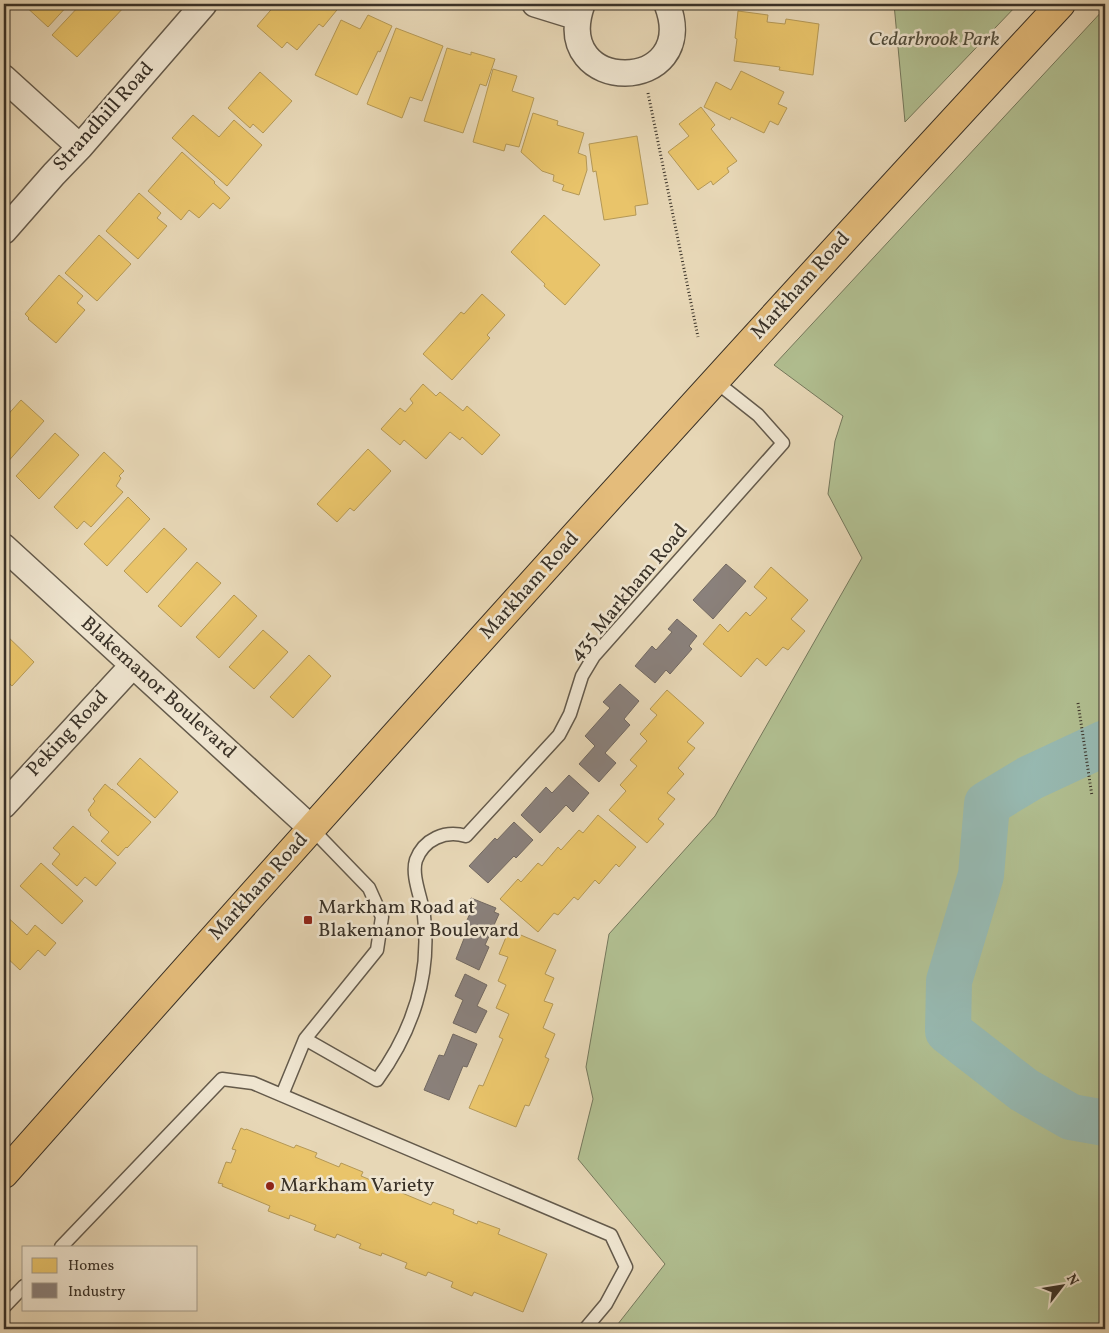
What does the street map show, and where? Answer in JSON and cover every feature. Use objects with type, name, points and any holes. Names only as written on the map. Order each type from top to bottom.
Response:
[{"type":"main road","name":"Markham Road","points":[[4,1174],[311,828],[876,203],[1061,4]]},
{"type":"street","name":"Strandhill Road","points":[[4,231],[204,4]]},
{"type":"street","points":[[535,4],[580,11],[577,32],[581,46],[589,59],[600,68],[614,73],[629,74],[643,71],[657,62],[667,49],[672,33],[672,17],[667,4]]},
{"type":"street","points":[[4,78],[80,147]]},
{"type":"street","name":"Blakemanor Boulevard","points":[[4,547],[311,828]]},
{"type":"street","name":"Peking Road","points":[[4,805],[133,665]]},
{"type":"lane","name":"435 Markham Road","points":[[305,1039],[376,1080],[404,1038],[415,1011],[422,982],[425,931],[423,909],[414,870],[422,850],[430,841],[441,836],[456,834],[466,836],[553,742],[566,723],[580,681],[591,660],[782,443],[758,415],[715,381]]},
{"type":"lane","points":[[282,1095],[305,1039],[377,950],[382,917],[369,888],[311,828]]},
{"type":"lane","points":[[63,1246],[222,1079],[253,1083],[611,1235],[626,1267],[606,1304],[585,1329]]},
{"type":"lane","points":[[4,1307],[22,1288]]},
{"type":"path","points":[[643,71],[698,337]]},
{"type":"path","points":[[1078,703],[1092,796]]},
{"type":"green space","name":"Cedarbrook Park","points":[[894,4],[1018,4],[905,122]]},
{"type":"green space","points":[[1105,8],[1105,1329],[614,1329],[665,1264],[578,1159],[593,1099],[586,1067],[609,934],[715,816],[862,558],[828,494],[835,441],[843,416],[774,365]]},
{"type":"building: Homes","points":[[23,4],[69,4],[48,27]]},
{"type":"building: Homes","points":[[81,4],[127,4],[77,57],[52,35]]},
{"type":"building: Homes","points":[[276,4],[341,5],[323,27],[319,24],[297,50],[287,42],[282,48],[257,26]]},
{"type":"building: Homes","points":[[738,11],[768,15],[767,22],[785,24],[786,19],[819,24],[813,75],[779,70],[780,67],[734,61]]},
{"type":"building: Homes","points":[[368,15],[392,26],[357,95],[315,75],[341,20],[360,29]]},
{"type":"building: Homes","points":[[396,28],[443,46],[422,101],[410,97],[402,118],[367,104]]},
{"type":"building: Homes","points":[[447,48],[495,59],[486,86],[480,84],[463,133],[424,121]]},
{"type":"building: Homes","points":[[493,69],[517,76],[512,91],[534,98],[519,147],[506,144],[504,151],[473,142]]},
{"type":"building: Homes","points":[[741,71],[784,92],[778,104],[787,108],[778,125],[770,121],[764,133],[731,117],[730,120],[704,107],[716,82],[731,90]]},
{"type":"building: Homes","points":[[260,72],[292,101],[263,133],[253,124],[250,128],[228,108]]},
{"type":"building: Homes","points":[[701,107],[715,125],[711,129],[737,161],[727,168],[729,172],[713,185],[711,181],[698,190],[668,152],[689,136],[679,124]]},
{"type":"building: Homes","points":[[533,113],[558,121],[557,125],[584,133],[578,153],[586,156],[587,170],[579,195],[562,190],[564,185],[553,181],[554,175],[542,171],[521,152]]},
{"type":"building: Homes","points":[[193,115],[219,137],[234,120],[262,145],[227,186],[172,138]]},
{"type":"building: Homes","points":[[637,136],[648,204],[635,206],[636,215],[604,220],[596,171],[593,172],[589,144]]},
{"type":"building: Homes","points":[[182,152],[230,198],[220,209],[213,203],[199,218],[189,210],[181,220],[148,191]]},
{"type":"building: Homes","points":[[139,193],[161,213],[157,218],[167,226],[138,259],[106,231]]},
{"type":"building: Homes","points":[[544,215],[600,265],[565,305],[511,252]]},
{"type":"building: Homes","points":[[99,235],[131,264],[97,301],[65,273]]},
{"type":"building: Homes","points":[[59,275],[83,296],[77,303],[85,310],[56,343],[28,319],[25,314]]},
{"type":"building: Homes","points":[[482,294],[505,315],[487,335],[490,338],[452,380],[423,354],[461,312],[464,314]]},
{"type":"building: Homes","points":[[423,384],[436,396],[440,392],[463,411],[467,406],[500,435],[482,455],[462,437],[460,440],[450,432],[426,459],[404,440],[400,445],[381,429],[400,408],[405,412],[413,403],[410,399]]},
{"type":"building: Homes","points":[[21,400],[44,421],[5,465],[4,419]]},
{"type":"building: Homes","points":[[55,433],[79,455],[39,499],[16,476]]},
{"type":"building: Homes","points":[[368,449],[391,471],[354,511],[350,508],[337,522],[317,504]]},
{"type":"building: Homes","points":[[104,452],[124,471],[119,476],[121,478],[116,486],[123,492],[91,527],[84,521],[77,529],[54,507]]},
{"type":"building: Homes","points":[[128,497],[150,519],[107,566],[84,544]]},
{"type":"building: Homes","points":[[164,528],[187,549],[147,593],[124,571]]},
{"type":"building: Homes","points":[[197,562],[221,583],[181,627],[158,606]]},
{"type":"building: Homes","points":[[771,567],[808,600],[791,619],[805,631],[788,650],[783,647],[766,666],[757,658],[741,677],[703,644],[720,624],[728,632],[746,612],[750,616],[767,598],[754,587]]},
{"type":"building: Homes","points":[[234,595],[257,616],[219,658],[196,637]]},
{"type":"building: Homes","points":[[263,630],[288,652],[254,689],[229,667]]},
{"type":"building: Homes","points":[[4,633],[34,662],[12,686],[4,679]]},
{"type":"building: Homes","points":[[309,655],[331,676],[293,718],[270,697]]},
{"type":"building: Homes","points":[[667,690],[704,723],[687,742],[695,748],[678,768],[684,774],[667,793],[675,799],[658,819],[664,824],[647,843],[609,810],[626,791],[620,785],[637,766],[630,760],[647,741],[640,734],[657,715],[650,709]]},
{"type":"building: Homes","points":[[140,758],[178,792],[155,818],[117,784]]},
{"type":"building: Homes","points":[[105,784],[151,822],[118,856],[101,841],[109,832],[90,815],[88,810],[95,801],[93,799]]},
{"type":"building: Homes","points":[[598,815],[636,847],[619,867],[616,864],[599,884],[595,880],[578,900],[574,897],[558,915],[554,913],[538,932],[500,899],[518,879],[521,882],[538,863],[542,866],[558,847],[561,850],[579,830],[583,833]]},
{"type":"building: Homes","points":[[73,826],[116,863],[96,886],[85,877],[77,886],[52,864],[60,854],[53,848]]},
{"type":"building: Homes","points":[[41,863],[83,901],[62,924],[20,886]]},
{"type":"building: Homes","points":[[4,914],[27,935],[35,925],[56,943],[45,956],[38,950],[20,970],[4,955]]},
{"type":"building: Homes","points":[[509,930],[556,950],[545,974],[554,978],[544,1001],[553,1004],[543,1028],[555,1034],[545,1057],[549,1059],[529,1106],[525,1105],[516,1127],[469,1108],[479,1085],[483,1086],[503,1039],[499,1037],[509,1014],[496,1008],[506,985],[498,981],[508,957],[499,954]]},
{"type":"building: Homes","points":[[241,1128],[294,1148],[296,1145],[317,1153],[315,1157],[339,1167],[341,1163],[363,1172],[361,1176],[431,1205],[433,1202],[454,1210],[453,1214],[477,1224],[478,1221],[500,1229],[498,1234],[547,1254],[523,1312],[474,1292],[472,1296],[451,1287],[453,1282],[428,1272],[426,1276],[405,1268],[407,1263],[382,1253],[381,1256],[359,1248],[361,1244],[337,1234],[335,1238],[314,1230],[316,1225],[290,1215],[289,1219],[268,1211],[270,1206],[222,1186],[223,1184],[218,1183],[226,1162],[231,1163],[236,1150],[232,1149]]},
{"type":"building: Industry","points":[[726,564],[746,581],[713,619],[693,600]]},
{"type":"building: Industry","points":[[677,619],[697,636],[689,646],[692,649],[670,674],[666,670],[655,683],[635,666],[652,646],[656,650],[672,632],[668,629]]},
{"type":"building: Industry","points":[[620,684],[639,701],[624,719],[630,725],[605,753],[616,763],[599,782],[579,764],[595,746],[585,736],[610,708],[603,702]]},
{"type":"building: Industry","points":[[569,775],[589,793],[573,812],[566,805],[540,833],[521,815],[546,787],[552,793]]},
{"type":"building: Industry","points":[[514,822],[533,840],[516,858],[514,856],[488,883],[469,866],[495,838],[497,840]]},
{"type":"building: Industry","points":[[471,898],[496,908],[494,912],[499,914],[485,945],[489,947],[479,970],[456,959],[465,936],[461,934],[471,911],[466,909]]},
{"type":"building: Industry","points":[[465,974],[487,985],[477,1006],[487,1011],[476,1033],[453,1023],[463,1000],[455,996]]},
{"type":"building: Industry","points":[[453,1034],[477,1044],[467,1067],[463,1066],[449,1100],[424,1090],[439,1055],[444,1056]]},
{"type":"waterway","points":[[1105,743],[1030,778],[987,804],[981,875],[949,981],[948,1031],[1024,1090],[1071,1117],[1105,1123]]},
{"type":"place","name":"Markham Road at Blakemanor Boulevard","points":[[308,920]]},
{"type":"place","name":"Markham Variety","points":[[270,1186]]}]
